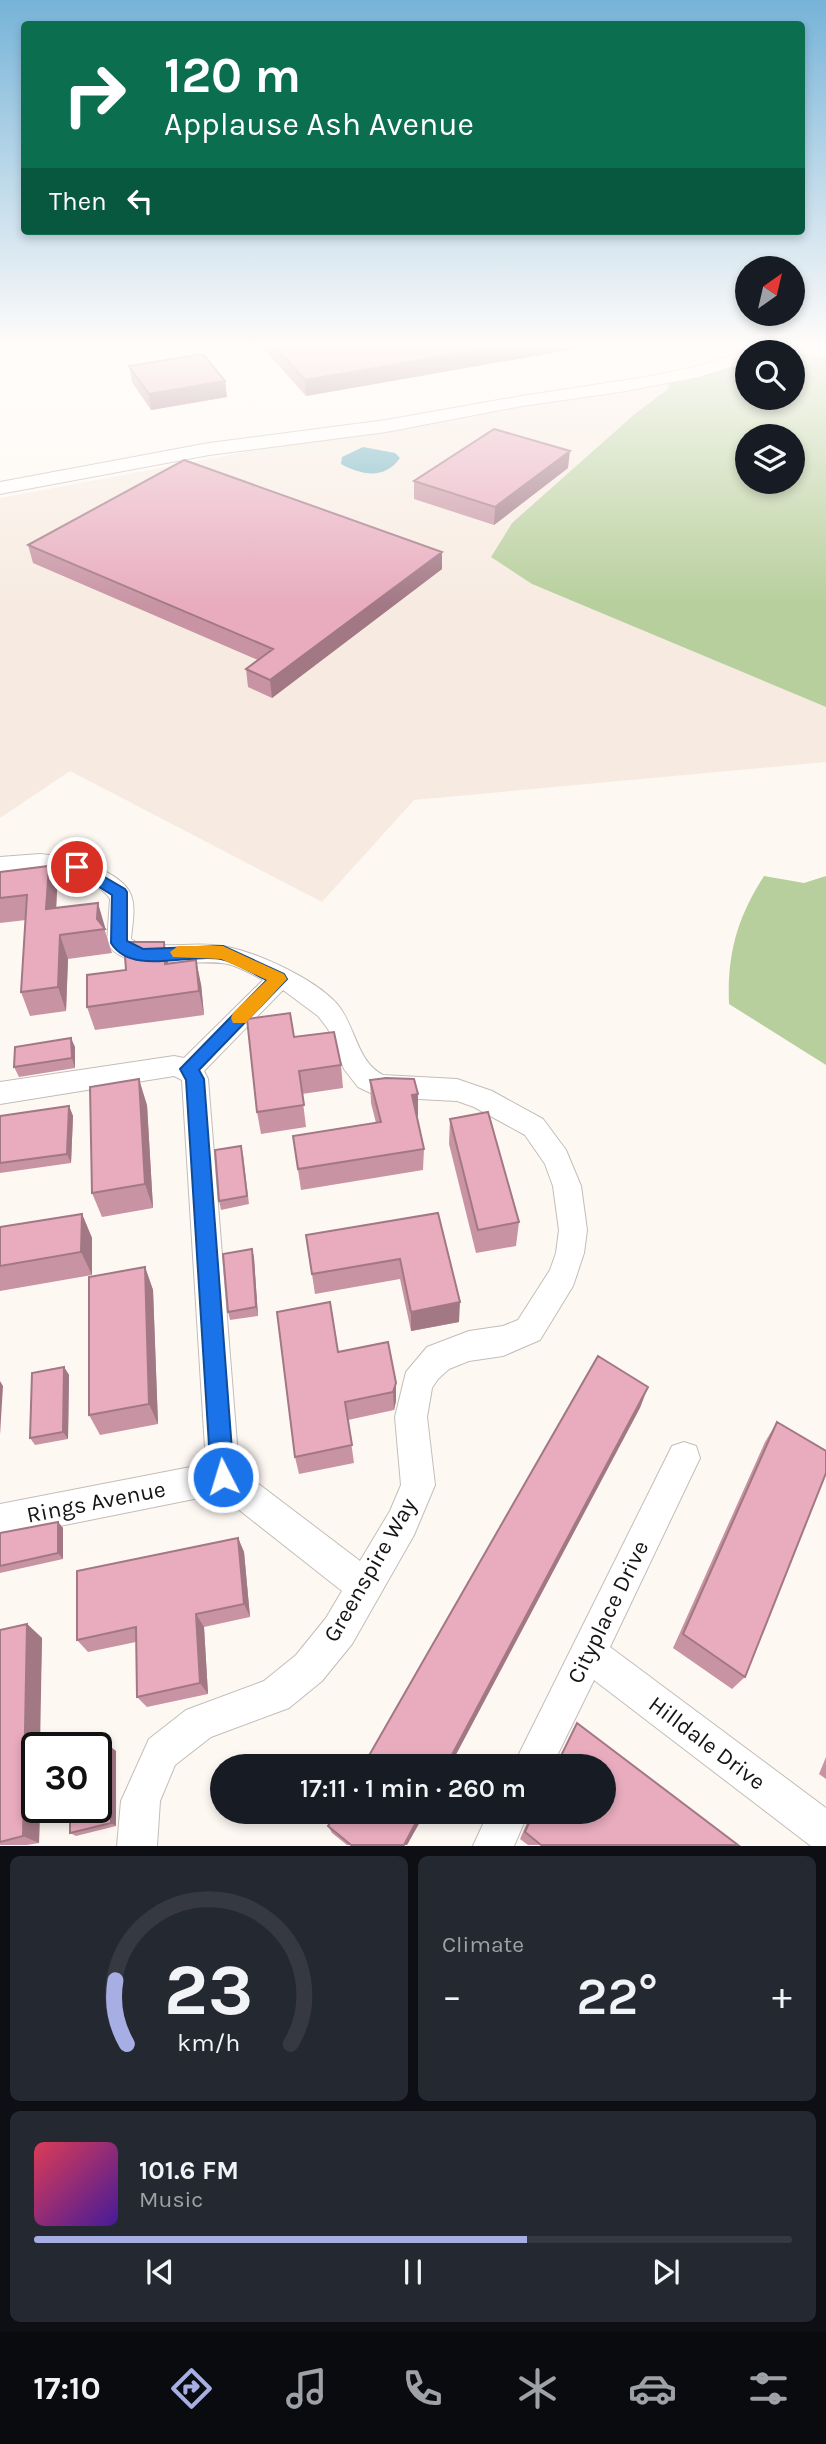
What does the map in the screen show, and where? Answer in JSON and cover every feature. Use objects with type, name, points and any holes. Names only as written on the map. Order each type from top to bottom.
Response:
[{"type":"street","points":[[0,488],[209,449],[232,448],[326,433]]},
{"type":"street","points":[[0,495],[217,454],[232,448]]},
{"type":"street","points":[[5,864],[60,862],[77,867],[112,886],[120,892],[122,901],[119,943],[129,951],[143,955],[223,953],[279,979],[189,1069]]},
{"type":"street","name":"Greenspire Way","points":[[137,1846],[141,1801],[162,1752],[199,1723],[276,1695],[309,1668],[339,1631],[402,1523],[418,1485],[411,1417],[417,1383],[427,1368],[438,1358],[469,1346],[503,1341],[529,1330],[563,1276],[570,1253],[573,1230],[567,1186],[556,1158],[534,1127],[482,1099],[457,1090],[379,1086],[368,1082],[359,1075],[329,1011],[312,997],[279,979]]},
{"type":"street","points":[[0,1093],[174,1066],[189,1069],[195,1079],[223,1477],[364,1586]]},
{"type":"street","name":"Cityplace Drive","points":[[538,1754],[684,1458]]},
{"type":"street","name":"Rings Avenue","points":[[0,1521],[223,1477]]},
{"type":"street","name":"Hilldale Drive","points":[[587,1653],[826,1832]]},
{"type":"street","points":[[493,1846],[503,1824]]},
{"type":"shaded area","points":[[367,433],[613,433],[512,523],[491,557],[532,584],[826,707],[826,762],[414,800],[322,902],[70,771],[0,818],[0,498],[279,446]]},
{"type":"green space","points":[[613,433],[735,433],[735,494],[805,494],[805,433],[826,433],[826,707],[532,584],[491,557],[512,523]]},
{"type":"green space","points":[[764,876],[804,883],[826,876],[826,1065],[729,1004],[730,969],[736,937],[747,907]]},
{"type":"water","points":[[363,447],[395,453],[400,458],[387,470],[372,473],[357,471],[341,464],[342,457]]},
{"type":"building","points":[[488,433],[508,433],[570,451],[495,507],[414,481]]},
{"type":"building","points":[[184,460],[442,552],[270,680],[246,669],[273,649],[28,545]]},
{"type":"building","points":[[49,866],[46,909],[98,903],[97,919],[105,929],[60,935],[58,987],[21,992],[27,895],[0,898],[0,872]]},
{"type":"building","points":[[124,942],[164,942],[165,964],[196,960],[199,991],[87,1007],[87,975],[126,970]]},
{"type":"building","points":[[290,1013],[294,1037],[334,1032],[341,1065],[299,1071],[304,1105],[257,1112],[247,1019]]},
{"type":"building","points":[[71,1038],[72,1058],[14,1067],[15,1047]]},
{"type":"building","points":[[139,1079],[145,1184],[92,1193],[90,1087]]},
{"type":"building","points":[[414,1079],[418,1094],[412,1095],[424,1149],[298,1169],[293,1136],[381,1122],[370,1080]]},
{"type":"building","points":[[69,1106],[67,1154],[0,1163],[0,1116]]},
{"type":"building","points":[[488,1112],[519,1222],[478,1230],[450,1119]]},
{"type":"building","points":[[241,1146],[247,1196],[219,1201],[215,1150]]},
{"type":"building","points":[[438,1213],[460,1302],[411,1312],[400,1259],[312,1274],[306,1235]]},
{"type":"building","points":[[82,1214],[81,1252],[0,1266],[0,1227]]},
{"type":"building","points":[[252,1249],[256,1307],[228,1312],[223,1254]]},
{"type":"building","points":[[145,1267],[149,1404],[89,1415],[89,1277]]},
{"type":"building","points":[[330,1302],[338,1352],[388,1342],[396,1383],[393,1392],[345,1402],[352,1445],[295,1457],[277,1312]]},
{"type":"building","points":[[598,1356],[648,1387],[452,1754],[370,1754]]},
{"type":"building","points":[[64,1367],[63,1432],[30,1438],[32,1373]]},
{"type":"building","points":[[777,1422],[826,1451],[826,1473],[745,1677],[683,1634]]},
{"type":"building","points":[[58,1522],[58,1553],[0,1566],[0,1533]]},
{"type":"building","points":[[238,1538],[244,1604],[196,1614],[200,1683],[137,1697],[136,1627],[77,1640],[77,1571]]},
{"type":"building","points":[[27,1624],[25,1732],[21,1732],[23,1836],[0,1842],[0,1630]]},
{"type":"building","points":[[577,1723],[738,1845],[541,1845],[525,1832],[528,1824],[616,1824],[616,1754],[562,1754]]},
{"type":"building","points":[[70,1823],[111,1823],[70,1833]]},
{"type":"building","points":[[415,1824],[404,1845],[351,1845],[328,1826]]},
{"type":"slow traffic","points":[[178,952],[223,953],[279,979],[239,1018]]},
{"type":"route","points":[[77,867],[120,892],[122,901],[119,943],[129,951],[143,955],[177,952],[223,953],[279,979],[189,1069],[195,1079],[223,1477]]}]
